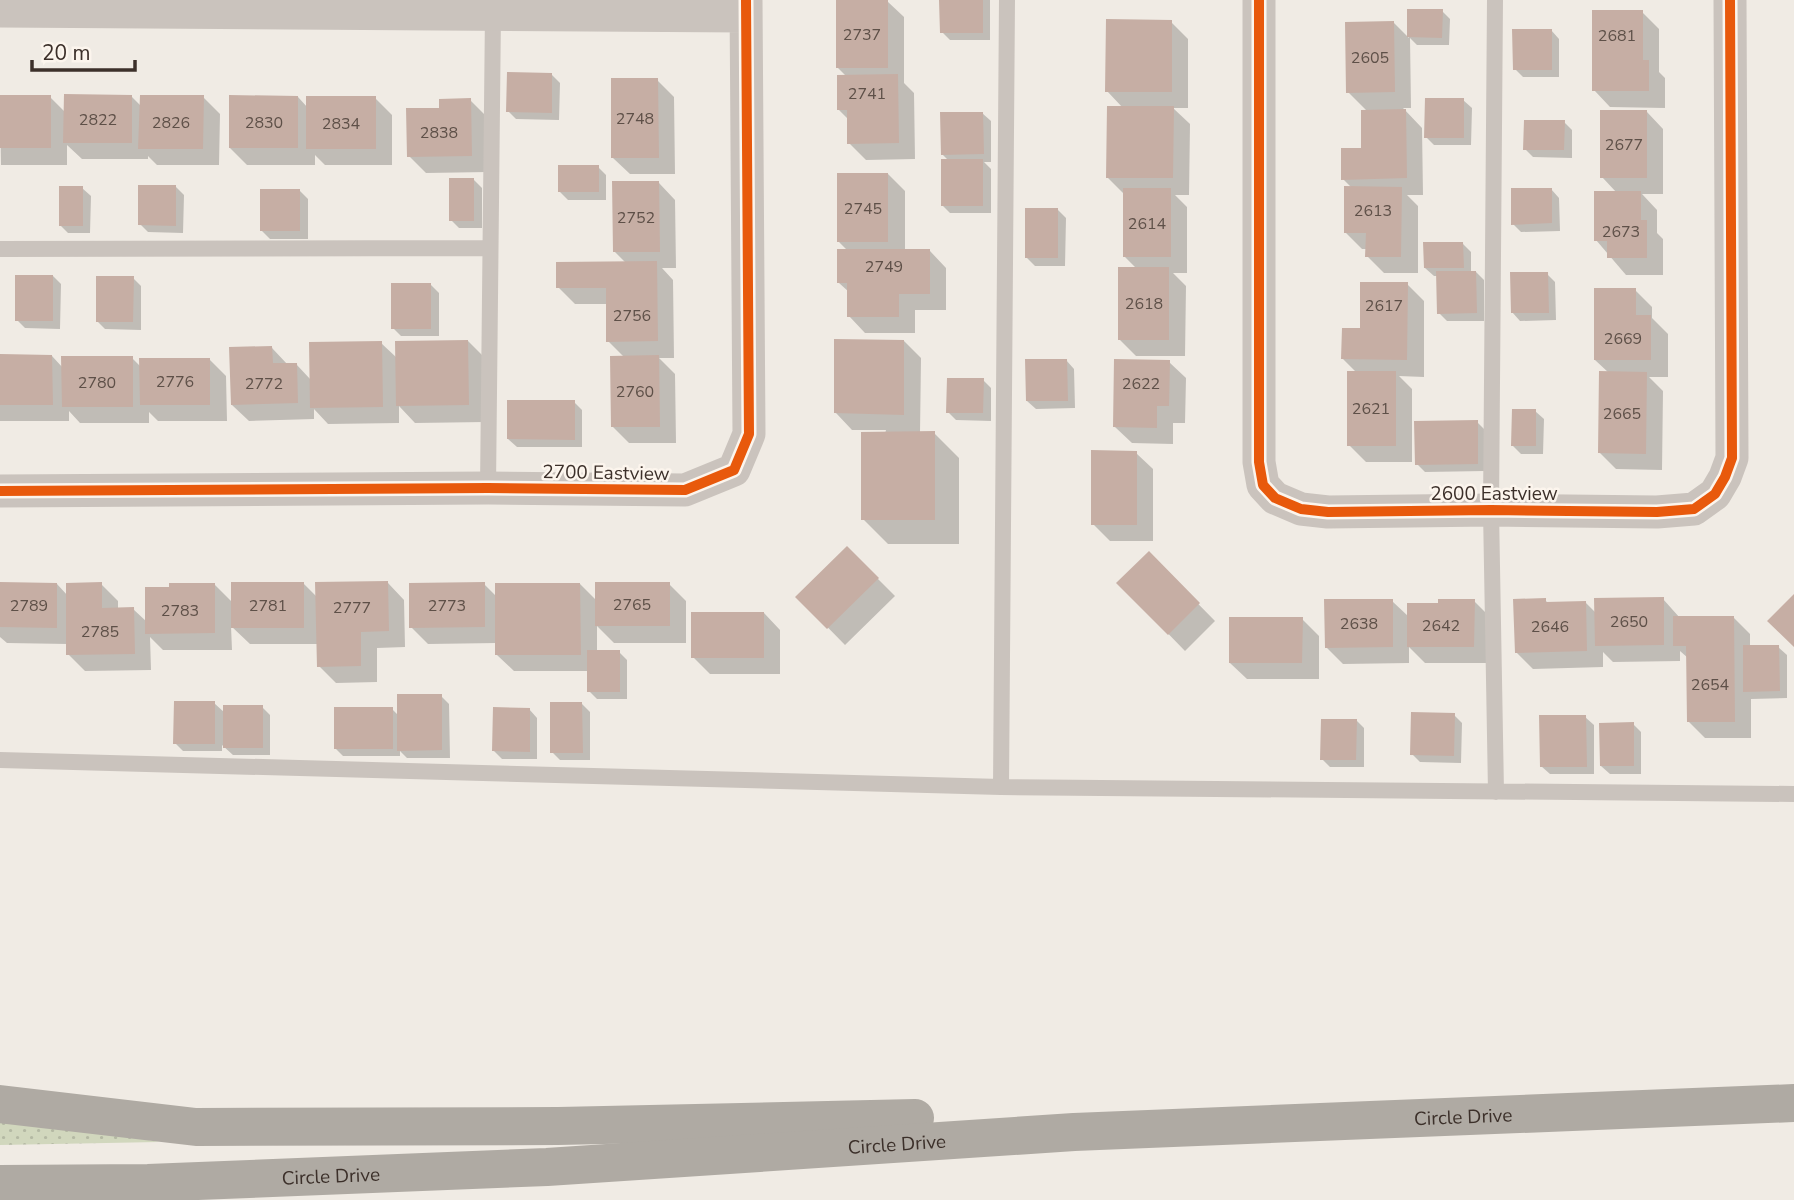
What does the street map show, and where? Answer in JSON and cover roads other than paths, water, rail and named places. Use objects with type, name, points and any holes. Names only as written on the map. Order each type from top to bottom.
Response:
[{"type":"highway","name":"Circle Drive","points":[[0,1184],[148,1183],[547,1167],[1074,1132],[1794,1103]]},
{"type":"highway","points":[[0,1104],[196,1127],[571,1126],[936,1117],[1074,1132]]},
{"type":"street","name":"2600 Eastview","points":[[1259,0],[1259,462],[1263,485],[1275,498],[1301,509],[1328,512],[1657,512],[1694,509],[1715,494],[1732,458],[1730,0]]},
{"type":"street","points":[[0,11],[746,8]]},
{"type":"street","name":"2700 Eastview","points":[[0,491],[488,488],[685,490],[734,470],[749,433],[746,8]]},
{"type":"lane","points":[[1001,787],[1007,0]]},
{"type":"lane","points":[[1495,0],[1491,510],[1496,792]]},
{"type":"lane","points":[[488,488],[493,7]]},
{"type":"lane","points":[[0,249],[489,248]]},
{"type":"lane","points":[[0,760],[1001,787],[1794,794]]}]
